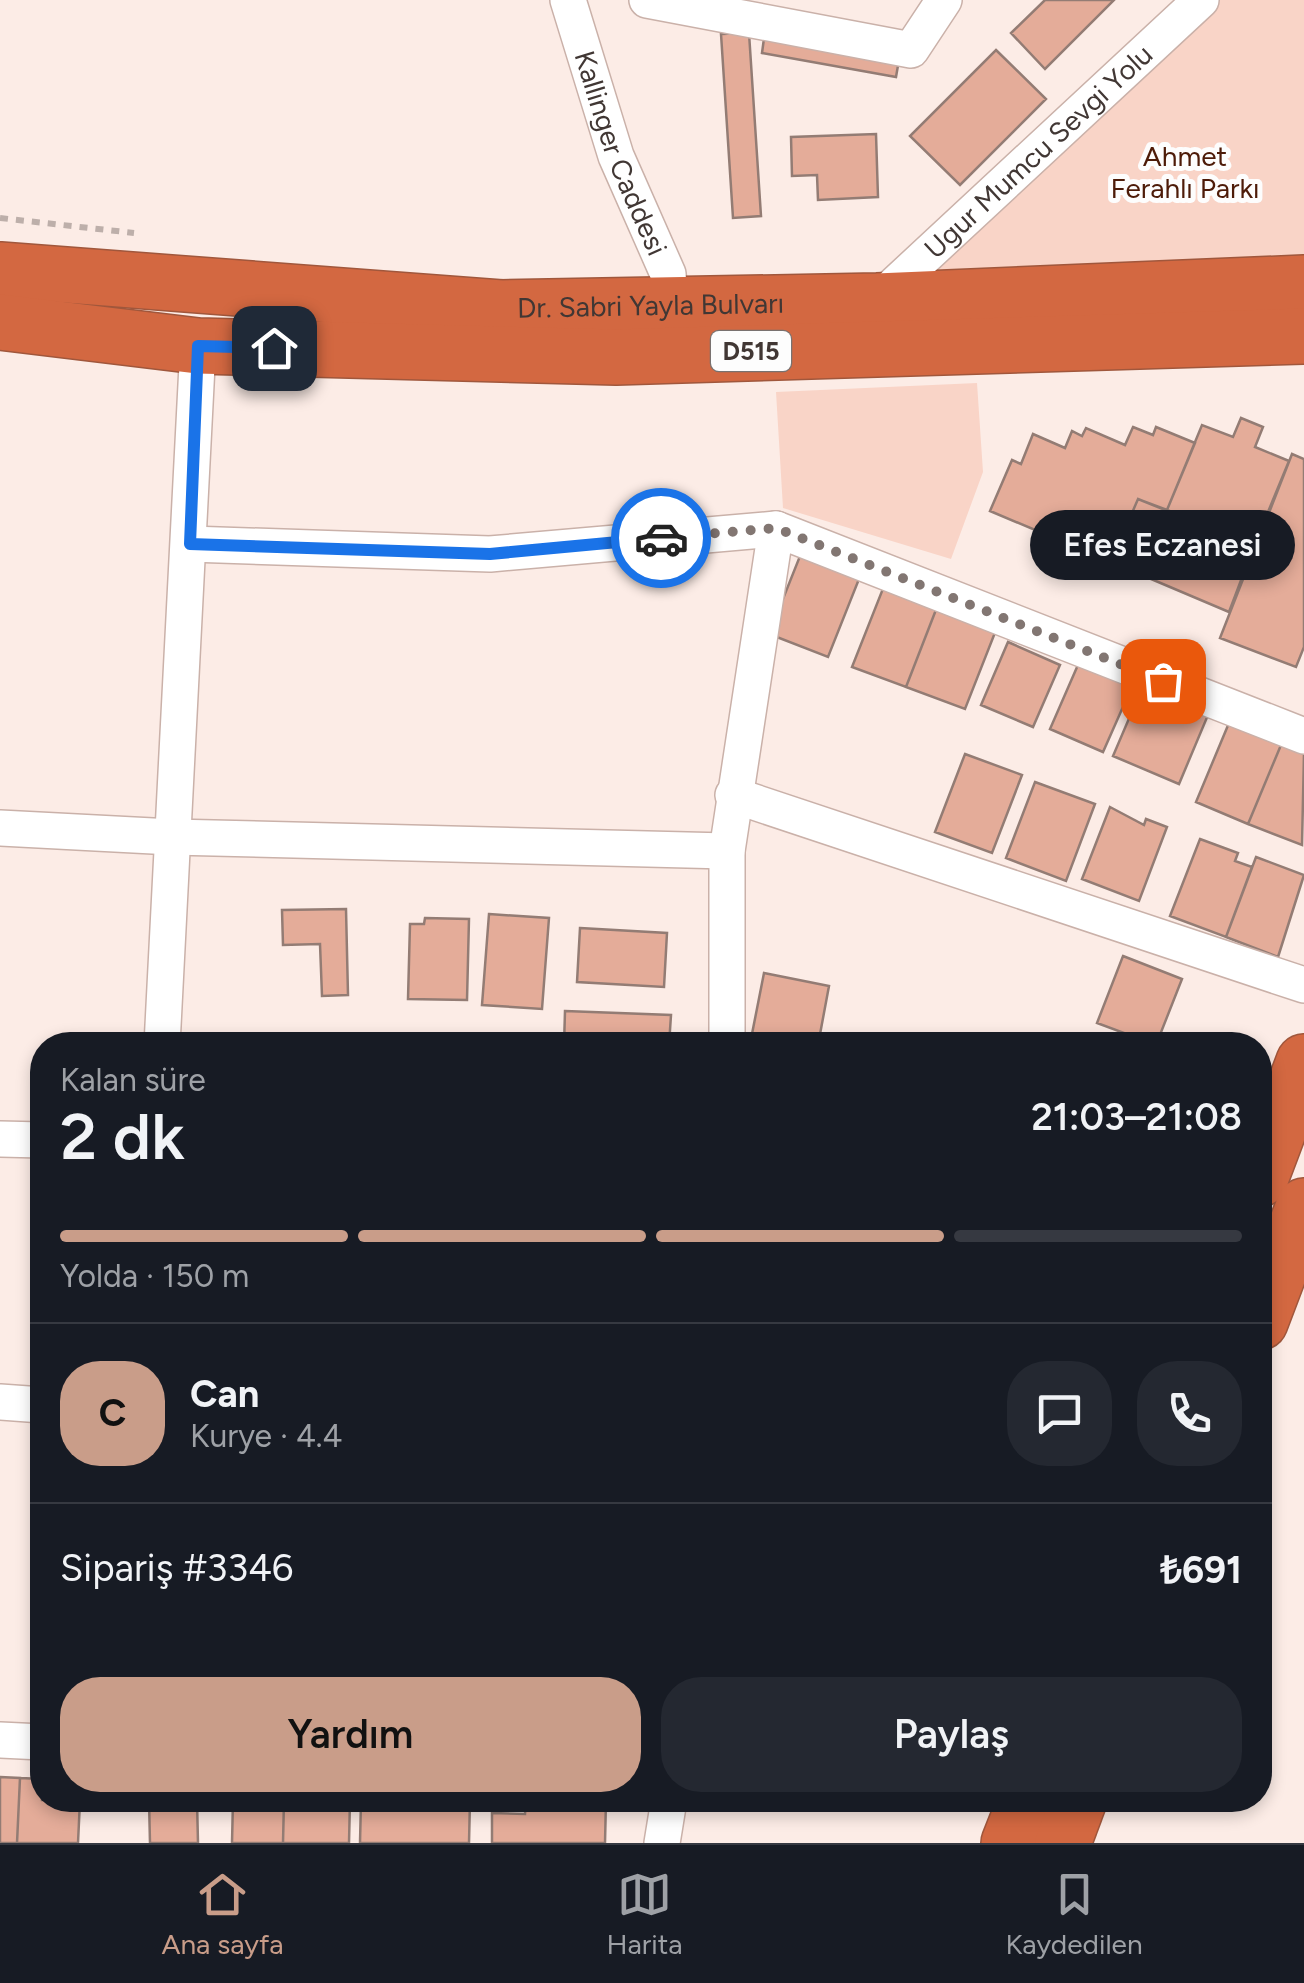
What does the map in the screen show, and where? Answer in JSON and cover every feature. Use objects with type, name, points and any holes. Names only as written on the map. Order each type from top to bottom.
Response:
[{"type":"highway","name":"Dr. Sabri Yayla Bulvarı","points":[[0,270],[501,308],[877,301],[1304,283]]},
{"type":"highway","name":"Dr. Sabri Yayla Bulvarı","points":[[0,322],[198,346],[616,357],[1304,336]]},
{"type":"highway","points":[[1272,1147],[1304,1062]]},
{"type":"highway","points":[[1272,1290],[1304,1206]]},
{"type":"highway","points":[[1009,1843],[1021,1812]]},
{"type":"highway","points":[[1063,1843],[1075,1812]]},
{"type":"street","name":"Kallinger Caddesi","points":[[568,0],[616,156],[668,274],[670,307]]},
{"type":"street","points":[[647,0],[703,5],[911,50],[944,0]]},
{"type":"street","name":"Ugur Mumcu Sevgi Yolu","points":[[877,301],[1201,0]]},
{"type":"street","points":[[163,1032],[198,346]]},
{"type":"street","points":[[190,544],[490,554],[776,528],[1304,736]]},
{"type":"street","points":[[728,1032],[727,851],[776,528]]},
{"type":"street","points":[[733,795],[1304,985]]},
{"type":"street","points":[[0,828],[172,838],[727,851]]},
{"type":"street","points":[[0,1139],[30,1140]]},
{"type":"street","points":[[0,1402],[30,1403]]},
{"type":"street","points":[[0,1740],[30,1741]]},
{"type":"street","points":[[662,1843],[667,1812]]},
{"type":"green space","name":"Ahmet Ferahlı Parkı","points":[[1201,0],[1304,0],[1304,283],[877,301]]},
{"type":"green space","points":[[977,383],[983,472],[951,559],[783,508],[776,392]]},
{"type":"building","points":[[1045,0],[1114,0],[1045,69],[1011,33]]},
{"type":"building","points":[[765,31],[900,54],[896,77],[762,53]]},
{"type":"building","points":[[749,33],[761,216],[733,218],[721,34]]},
{"type":"building","points":[[996,50],[1046,99],[960,185],[910,136]]},
{"type":"building","points":[[876,134],[878,197],[818,200],[817,175],[792,176],[791,137]]},
{"type":"building","points":[[1241,418],[1263,427],[1255,447],[1289,461],[1254,546],[1167,510],[1202,425],[1233,437]]},
{"type":"building","points":[[1133,427],[1153,435],[1156,427],[1195,443],[1167,510],[1138,499],[1111,562],[990,511],[1012,460],[1021,464],[1033,434],[1065,448],[1072,431],[1082,436],[1086,428],[1125,445]]},
{"type":"building","points":[[1292,454],[1304,459],[1304,647],[1296,667],[1220,638]]},
{"type":"building","points":[[1138,499],[1254,546],[1229,612],[1111,562]]},
{"type":"building","points":[[802,551],[861,574],[828,657],[769,634]]},
{"type":"building","points":[[886,581],[939,602],[906,687],[852,667]]},
{"type":"building","points":[[939,602],[998,625],[965,709],[906,687]]},
{"type":"building","points":[[1008,642],[1060,665],[1033,727],[981,705]]},
{"type":"building","points":[[1081,658],[1134,682],[1103,752],[1050,729]]},
{"type":"building","points":[[1142,688],[1208,715],[1179,784],[1113,756]]},
{"type":"building","points":[[1229,723],[1281,745],[1248,824],[1196,802]]},
{"type":"building","points":[[1281,745],[1304,754],[1302,845],[1248,824]]},
{"type":"building","points":[[965,754],[1022,775],[992,853],[935,832]]},
{"type":"building","points":[[1035,782],[1095,804],[1066,881],[1006,858]]},
{"type":"building","points":[[1110,807],[1144,825],[1146,819],[1167,827],[1139,901],[1082,879]]},
{"type":"building","points":[[1200,839],[1238,853],[1235,861],[1252,867],[1226,937],[1170,916]]},
{"type":"building","points":[[1256,857],[1304,875],[1278,957],[1226,937]]},
{"type":"building","points":[[346,909],[348,995],[322,996],[320,944],[283,945],[282,910]]},
{"type":"building","points":[[489,914],[549,918],[542,1009],[482,1005]]},
{"type":"building","points":[[425,918],[469,919],[467,1000],[408,999],[410,924],[424,924]]},
{"type":"building","points":[[580,928],[667,933],[664,987],[577,982]]},
{"type":"building","points":[[1123,956],[1182,979],[1161,1032],[1121,1032],[1097,1023]]},
{"type":"building","points":[[764,973],[829,986],[820,1032],[752,1032]]},
{"type":"building","points":[[565,1011],[671,1015],[670,1032],[564,1032]]},
{"type":"building","points":[[0,1777],[20,1778],[17,1843],[0,1843]]},
{"type":"building","points":[[20,1778],[30,1778],[30,1812],[79,1812],[78,1843],[17,1843]]},
{"type":"building","points":[[149,1812],[197,1812],[198,1843],[150,1843]]},
{"type":"building","points":[[233,1812],[284,1812],[283,1843],[232,1843]]},
{"type":"building","points":[[284,1812],[350,1812],[349,1843],[283,1843]]},
{"type":"building","points":[[361,1812],[470,1812],[469,1843],[360,1843]]},
{"type":"building","points":[[606,1812],[605,1843],[492,1843],[492,1813]]},
{"type":"way so far","points":[[661,538],[776,528],[1163,681]]},
{"type":"place","name":"Efes Eczanesi","points":[[1163,681]]},
{"type":"route","points":[[274,348],[198,346],[190,544],[490,554],[661,538]]}]
